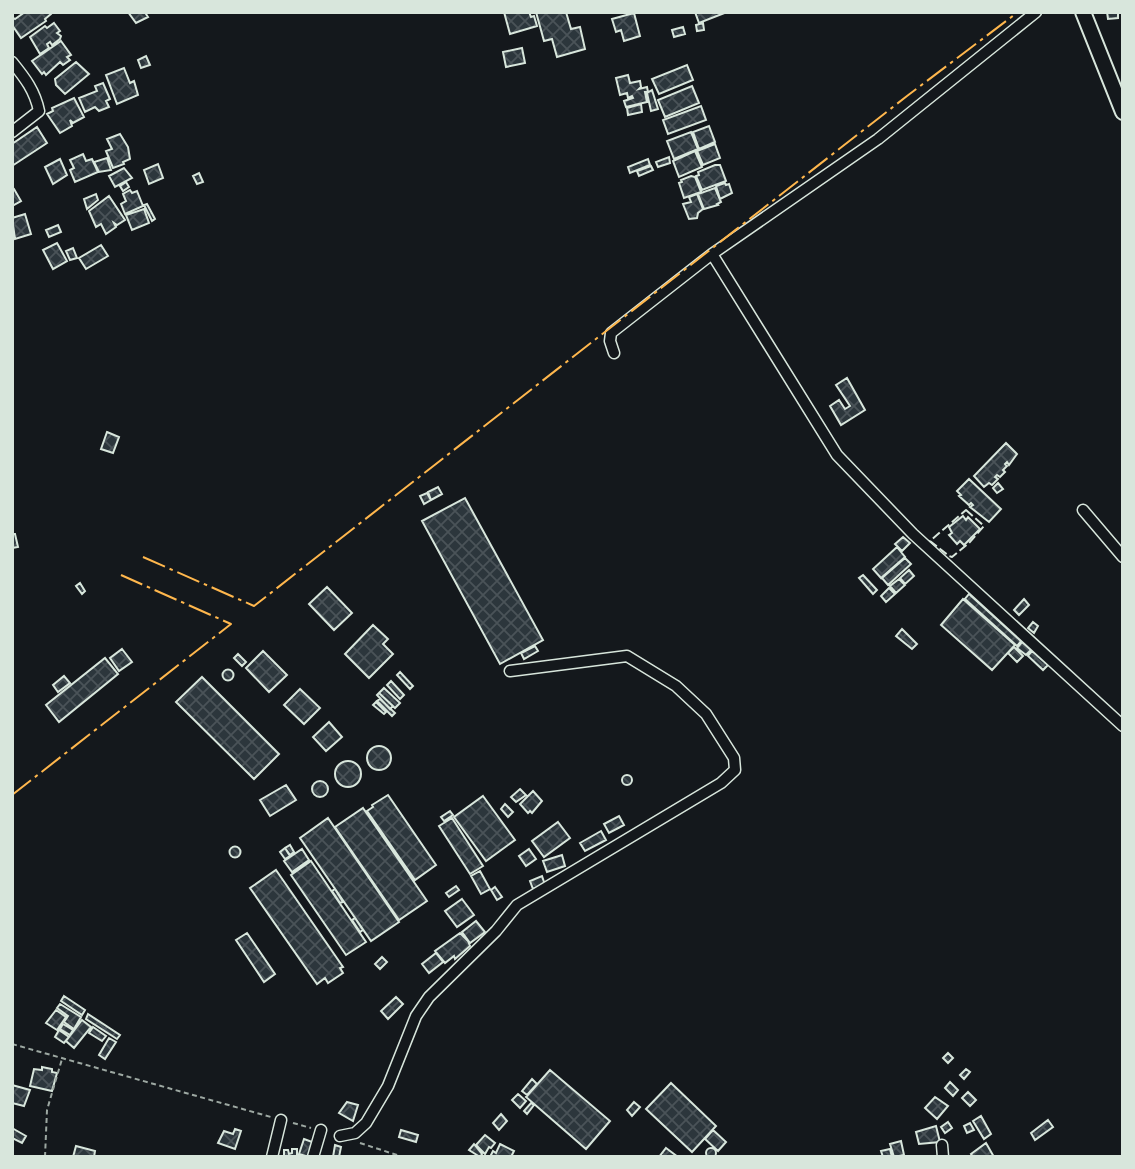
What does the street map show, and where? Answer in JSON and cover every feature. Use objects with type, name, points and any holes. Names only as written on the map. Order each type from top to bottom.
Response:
[{"type":"street","points":[[614,353],[610,341],[611,333],[712,254],[878,139],[1036,12]]},
{"type":"street","points":[[1083,12],[1123,111]]},
{"type":"street","points":[[12,62],[31,86],[39,111],[12,132]]},
{"type":"street","points":[[712,254],[837,455],[913,534],[1123,726]]},
{"type":"street","points":[[1083,510],[1123,557]]},
{"type":"street","points":[[340,1136],[355,1133],[366,1123],[388,1086],[416,1016],[429,997],[496,931],[517,905],[721,783],[735,770],[734,758],[706,714],[676,686],[626,656],[510,671]]},
{"type":"street","points":[[272,1157],[281,1119]]},
{"type":"street","points":[[313,1157],[321,1130]]},
{"type":"street","points":[[942,1145],[943,1157]]},
{"type":"path","points":[[12,1044],[321,1130]]},
{"type":"path","points":[[45,1157],[47,1110],[63,1058]]},
{"type":"path","points":[[340,1136],[403,1157]]},
{"type":"building","points":[[25,12],[51,14],[46,21],[21,38],[12,25],[12,17],[15,19]]},
{"type":"building","points":[[128,12],[148,12],[148,17],[136,23]]},
{"type":"building","points":[[504,12],[529,12],[531,17],[534,16],[537,26],[510,34]]},
{"type":"building","points":[[536,12],[566,12],[571,29],[580,27],[585,49],[557,57],[552,39],[544,41]]},
{"type":"building","points":[[695,12],[727,12],[699,23]]},
{"type":"building","points":[[1107,12],[1118,12],[1118,18],[1108,19]]},
{"type":"building","points":[[634,13],[640,36],[624,41],[621,30],[616,32],[612,19]]},
{"type":"building","points":[[54,23],[60,31],[57,33],[61,36],[60,39],[52,45],[50,42],[47,44],[49,48],[40,54],[30,37]]},
{"type":"building","points":[[703,23],[704,30],[697,31],[696,25]]},
{"type":"building","points":[[683,27],[685,34],[674,37],[672,30]]},
{"type":"building","points":[[61,41],[71,55],[67,57],[70,60],[63,65],[60,62],[46,75],[44,72],[42,74],[32,61]]},
{"type":"building","points":[[522,48],[525,63],[506,67],[503,52]]},
{"type":"building","points":[[146,56],[150,65],[141,68],[138,60]]},
{"type":"building","points":[[76,62],[89,74],[65,94],[56,85],[55,79]]},
{"type":"building","points":[[687,65],[693,80],[659,94],[652,79]]},
{"type":"building","points":[[124,68],[130,83],[134,81],[138,95],[117,104],[106,75]]},
{"type":"building","points":[[628,75],[630,83],[640,81],[639,89],[647,87],[647,102],[626,107],[624,101],[633,98],[628,98],[627,93],[620,95],[616,78]]},
{"type":"building","points":[[103,83],[110,99],[106,101],[109,107],[99,111],[95,107],[85,112],[79,98],[97,91],[95,86]]},
{"type":"building","points":[[692,86],[699,103],[665,117],[658,100]]},
{"type":"building","points":[[652,90],[658,109],[651,111],[647,93]]},
{"type":"building","points":[[74,98],[84,117],[73,123],[70,120],[72,126],[60,133],[47,114],[53,111],[52,108]]},
{"type":"building","points":[[641,104],[642,112],[628,115],[627,108]]},
{"type":"building","points":[[701,106],[706,120],[668,134],[663,120]]},
{"type":"building","points":[[709,126],[715,142],[699,149],[693,132]]},
{"type":"building","points":[[37,127],[47,143],[12,166],[12,144]]},
{"type":"building","points":[[691,132],[698,149],[674,159],[667,141]]},
{"type":"building","points":[[120,134],[128,147],[130,159],[113,168],[106,151],[112,149],[107,139]]},
{"type":"building","points":[[715,144],[720,158],[703,165],[697,151]]},
{"type":"building","points":[[695,151],[702,167],[679,177],[673,161]]},
{"type":"building","points":[[83,154],[86,161],[92,159],[98,172],[75,182],[70,170],[74,168],[70,160]]},
{"type":"building","points":[[669,157],[670,163],[658,167],[656,162]]},
{"type":"building","points":[[107,158],[111,170],[99,172],[94,162]]},
{"type":"building","points":[[60,159],[67,175],[53,184],[45,167]]},
{"type":"building","points":[[648,159],[650,165],[630,173],[628,167]]},
{"type":"building","points":[[158,164],[163,178],[149,184],[144,170]]},
{"type":"building","points":[[720,165],[726,181],[702,190],[696,176],[699,175],[698,172]]},
{"type":"building","points":[[651,166],[653,170],[639,176],[637,171]]},
{"type":"building","points":[[124,168],[132,178],[115,187],[109,176]]},
{"type":"building","points":[[199,173],[203,182],[197,184],[193,176]]},
{"type":"building","points":[[691,176],[695,177],[701,192],[684,198],[679,183]]},
{"type":"building","points":[[126,182],[129,187],[123,191],[120,186]]},
{"type":"building","points":[[729,184],[732,193],[720,199],[716,186]]},
{"type":"building","points":[[715,188],[721,202],[704,209],[698,194]]},
{"type":"building","points":[[14,189],[21,201],[12,206],[12,190]]},
{"type":"building","points":[[130,190],[132,193],[137,191],[143,206],[125,214],[121,204],[126,201],[123,194]]},
{"type":"building","points":[[96,194],[98,200],[87,209],[84,199]]},
{"type":"building","points":[[697,194],[703,209],[697,218],[689,219],[683,204],[691,202],[689,197]]},
{"type":"building","points":[[109,196],[125,220],[117,225],[114,223],[116,227],[106,234],[101,224],[96,227],[89,211]]},
{"type":"building","points":[[147,204],[155,219],[152,221],[144,205]]},
{"type":"building","points":[[144,209],[149,223],[132,230],[126,215]]},
{"type":"building","points":[[25,214],[31,234],[15,239],[12,218]]},
{"type":"building","points":[[58,225],[61,232],[49,237],[46,230]]},
{"type":"building","points":[[57,243],[67,261],[53,269],[43,250]]},
{"type":"building","points":[[101,245],[108,256],[86,269],[79,258]]},
{"type":"building","points":[[73,248],[77,258],[70,260],[66,251]]},
{"type":"building","points":[[847,378],[865,410],[841,425],[830,406],[839,400],[845,409],[850,406],[836,385]]},
{"type":"building","points":[[107,432],[119,437],[113,453],[101,449]]},
{"type":"building","points":[[1006,443],[1017,454],[1009,465],[1007,462],[1005,464],[1005,472],[1000,477],[995,477],[998,479],[992,485],[989,483],[984,487],[974,476]]},
{"type":"building","points":[[969,479],[1001,509],[989,522],[970,507],[973,505],[971,503],[969,505],[959,496],[961,495],[957,491]]},
{"type":"building","points":[[998,483],[1003,489],[997,493],[993,488]]},
{"type":"building","points":[[438,487],[442,494],[431,500],[428,492]]},
{"type":"building","points":[[427,493],[431,500],[424,504],[420,496]]},
{"type":"building","points":[[465,498],[543,640],[500,664],[422,521]]},
{"type":"building","points":[[963,516],[966,520],[968,517],[980,529],[964,545],[960,541],[957,544],[949,535],[952,533],[949,527]]},
{"type":"building","points":[[12,534],[15,534],[18,547],[12,548]]},
{"type":"building","points":[[903,537],[910,543],[902,551],[895,544]]},
{"type":"building","points":[[897,547],[905,557],[881,578],[873,569]]},
{"type":"building","points":[[905,558],[911,564],[888,585],[882,578]]},
{"type":"building","points":[[909,570],[914,576],[905,584],[900,578]]},
{"type":"building","points":[[863,575],[877,590],[873,594],[859,578]]},
{"type":"building","points":[[899,579],[905,585],[896,593],[890,586]]},
{"type":"building","points":[[80,583],[85,591],[82,594],[76,586]]},
{"type":"building","points":[[327,587],[352,613],[334,630],[309,604]]},
{"type":"building","points":[[889,588],[895,594],[886,602],[881,596]]},
{"type":"building","points":[[969,594],[1021,641],[1017,646],[965,599]]},
{"type":"building","points":[[963,599],[1015,645],[992,670],[941,625]]},
{"type":"building","points":[[1024,599],[1029,605],[1019,615],[1014,610]]},
{"type":"building","points":[[1033,622],[1038,626],[1034,633],[1028,628]]},
{"type":"building","points":[[373,625],[388,639],[383,644],[393,654],[369,678],[345,654]]},
{"type":"building","points":[[902,629],[917,644],[912,649],[896,636]]},
{"type":"building","points":[[1022,642],[1031,650],[1026,655],[1017,648]]},
{"type":"building","points":[[535,646],[538,651],[524,659],[521,653]]},
{"type":"building","points":[[1014,647],[1023,656],[1017,662],[1008,653]]},
{"type":"building","points":[[122,649],[132,662],[119,671],[110,658]]},
{"type":"building","points":[[263,651],[287,675],[269,692],[246,668]]},
{"type":"building","points":[[1032,651],[1048,665],[1043,670],[1028,656]]},
{"type":"building","points":[[238,654],[246,662],[242,666],[234,658]]},
{"type":"building","points":[[105,658],[118,674],[59,722],[46,705]]},
{"type":"building","points":[[228,670],[232,671],[232,679],[228,680],[224,679],[223,675],[224,671]]},
{"type":"building","points":[[400,672],[413,686],[410,689],[397,675]]},
{"type":"building","points":[[64,676],[70,683],[58,692],[53,685]]},
{"type":"building","points":[[202,677],[279,754],[254,779],[176,702]]},
{"type":"building","points":[[391,681],[404,695],[400,699],[387,685]]},
{"type":"building","points":[[384,688],[400,703],[395,708],[379,693]]},
{"type":"building","points":[[300,689],[320,708],[304,724],[284,705]]},
{"type":"building","points":[[379,693],[393,706],[390,709],[377,695]]},
{"type":"building","points":[[380,699],[395,713],[392,716],[377,701]]},
{"type":"building","points":[[376,702],[386,712],[384,714],[373,705]]},
{"type":"building","points":[[329,722],[342,737],[326,751],[313,737]]},
{"type":"building","points":[[379,746],[388,749],[391,758],[388,767],[379,770],[370,767],[367,758],[370,749]]},
{"type":"building","points":[[348,761],[357,765],[361,774],[357,783],[348,787],[339,783],[335,774],[339,765]]},
{"type":"building","points":[[627,775],[632,780],[627,785],[622,780]]},
{"type":"building","points":[[320,781],[328,789],[320,797],[312,789]]},
{"type":"building","points":[[286,785],[296,800],[270,816],[260,800]]},
{"type":"building","points":[[520,789],[526,795],[516,802],[511,797]]},
{"type":"building","points":[[533,791],[542,801],[532,813],[528,813],[520,804]]},
{"type":"building","points":[[388,795],[436,865],[415,880],[367,811]]},
{"type":"building","points":[[483,796],[515,840],[486,861],[454,817]]},
{"type":"building","points":[[505,804],[513,812],[508,817],[501,809]]},
{"type":"building","points":[[363,808],[427,901],[399,920],[335,827]]},
{"type":"building","points":[[450,811],[453,815],[444,821],[441,817]]},
{"type":"building","points":[[619,816],[624,825],[609,833],[604,824]]},
{"type":"building","points":[[328,818],[399,922],[371,941],[300,838]]},
{"type":"building","points":[[452,818],[483,866],[470,874],[439,826]]},
{"type":"building","points":[[558,822],[570,838],[544,857],[532,841]]},
{"type":"building","points":[[601,831],[606,840],[585,851],[580,843]]},
{"type":"building","points":[[290,845],[294,852],[290,855],[285,848]]},
{"type":"building","points":[[235,846],[241,852],[235,858],[229,852]]},
{"type":"building","points":[[285,848],[290,856],[285,859],[280,852]]},
{"type":"building","points":[[302,849],[309,860],[292,872],[284,861]]},
{"type":"building","points":[[529,849],[536,859],[526,866],[519,856]]},
{"type":"building","points":[[562,855],[565,866],[547,872],[543,861]]},
{"type":"building","points":[[311,861],[366,942],[346,955],[291,875]]},
{"type":"building","points":[[276,870],[343,967],[340,968],[343,973],[328,983],[325,978],[317,984],[250,888]]},
{"type":"building","points":[[480,871],[490,889],[481,894],[471,876]]},
{"type":"building","points":[[542,876],[545,885],[533,889],[530,881]]},
{"type":"building","points":[[456,886],[459,890],[449,897],[446,893]]},
{"type":"building","points":[[495,887],[502,897],[497,900],[491,890]]},
{"type":"building","points":[[335,889],[343,902],[340,903],[332,891]]},
{"type":"building","points":[[462,899],[474,915],[457,927],[445,911]]},
{"type":"building","points":[[355,918],[363,930],[360,932],[352,920]]},
{"type":"building","points":[[476,921],[485,932],[470,943],[462,932]]},
{"type":"building","points":[[247,933],[275,974],[264,982],[236,940]]},
{"type":"building","points":[[460,933],[470,946],[455,959],[454,956],[445,963],[435,951]]},
{"type":"building","points":[[436,953],[443,962],[429,973],[422,964]]},
{"type":"building","points":[[382,957],[387,962],[380,969],[375,964]]},
{"type":"building","points":[[64,996],[85,1010],[82,1015],[61,1001]]},
{"type":"building","points":[[396,997],[403,1004],[388,1019],[381,1011]]},
{"type":"building","points":[[60,1004],[81,1017],[74,1029],[64,1022],[68,1016],[57,1008]]},
{"type":"building","points":[[56,1010],[66,1017],[57,1030],[46,1023]]},
{"type":"building","points":[[88,1014],[120,1035],[117,1039],[86,1019]]},
{"type":"building","points":[[82,1020],[91,1027],[74,1048],[66,1041]]},
{"type":"building","points":[[63,1024],[73,1030],[70,1035],[60,1029]]},
{"type":"building","points":[[93,1027],[106,1036],[102,1041],[89,1033]]},
{"type":"building","points":[[59,1030],[69,1037],[64,1043],[55,1037]]},
{"type":"building","points":[[109,1038],[116,1042],[105,1059],[99,1055]]},
{"type":"building","points":[[948,1053],[953,1058],[948,1063],[943,1058]]},
{"type":"building","points":[[42,1067],[57,1073],[52,1091],[30,1086],[34,1069],[42,1070]]},
{"type":"building","points":[[966,1069],[970,1072],[964,1079],[960,1075]]},
{"type":"building","points":[[550,1070],[610,1121],[586,1149],[526,1097]]},
{"type":"building","points":[[532,1079],[537,1084],[527,1095],[522,1091]]},
{"type":"building","points":[[950,1082],[958,1090],[953,1096],[945,1088]]},
{"type":"building","points":[[671,1083],[716,1126],[692,1152],[646,1109]]},
{"type":"building","points":[[12,1085],[30,1090],[24,1106],[12,1103]]},
{"type":"building","points":[[968,1092],[976,1100],[970,1106],[962,1098]]},
{"type":"building","points":[[518,1094],[526,1101],[520,1108],[512,1100]]},
{"type":"building","points":[[935,1097],[948,1106],[937,1119],[925,1108]]},
{"type":"building","points":[[347,1102],[358,1105],[353,1121],[339,1113]]},
{"type":"building","points":[[634,1102],[640,1107],[632,1116],[627,1110]]},
{"type":"building","points":[[531,1103],[534,1105],[527,1114],[524,1111]]},
{"type":"building","points":[[501,1114],[507,1121],[499,1130],[493,1123]]},
{"type":"building","points":[[981,1116],[991,1134],[984,1139],[973,1121]]},
{"type":"building","points":[[1048,1120],[1053,1127],[1035,1140],[1031,1133]]},
{"type":"building","points":[[948,1122],[952,1128],[945,1133],[941,1127]]},
{"type":"building","points":[[970,1123],[974,1130],[967,1133],[964,1126]]},
{"type":"building","points":[[936,1126],[940,1142],[919,1144],[916,1132]]},
{"type":"building","points":[[12,1128],[26,1136],[22,1143],[12,1138]]},
{"type":"building","points":[[235,1129],[241,1131],[235,1149],[218,1143],[224,1131],[233,1134]]},
{"type":"building","points":[[401,1130],[418,1135],[416,1142],[399,1137]]},
{"type":"building","points":[[713,1130],[726,1142],[718,1151],[705,1139]]},
{"type":"building","points":[[485,1135],[495,1143],[485,1154],[476,1145]]},
{"type":"building","points":[[304,1139],[315,1143],[309,1157],[299,1154]]},
{"type":"building","points":[[901,1141],[904,1155],[894,1157],[890,1144]]},
{"type":"building","points":[[986,1143],[994,1157],[973,1157],[971,1154]]},
{"type":"building","points":[[474,1144],[482,1154],[480,1157],[469,1150]]},
{"type":"building","points":[[500,1144],[514,1151],[511,1157],[490,1157],[493,1151],[496,1153]]},
{"type":"building","points":[[335,1145],[341,1147],[339,1157],[333,1157]]},
{"type":"building","points":[[76,1146],[95,1151],[94,1157],[73,1157]]},
{"type":"building","points":[[666,1148],[678,1157],[659,1157]]},
{"type":"building","points":[[711,1148],[716,1153],[711,1158],[706,1153]]},
{"type":"building","points":[[292,1149],[297,1149],[297,1157],[284,1157],[284,1150],[288,1150],[289,1154]]},
{"type":"building","points":[[890,1149],[892,1157],[883,1157],[881,1151]]},
{"type":"fence","points":[[966,510],[984,526],[952,557],[930,541],[966,510]]},
{"type":"power","points":[[143,557],[254,606],[1018,12]]},
{"type":"power","points":[[12,795],[231,624],[121,575]]}]
